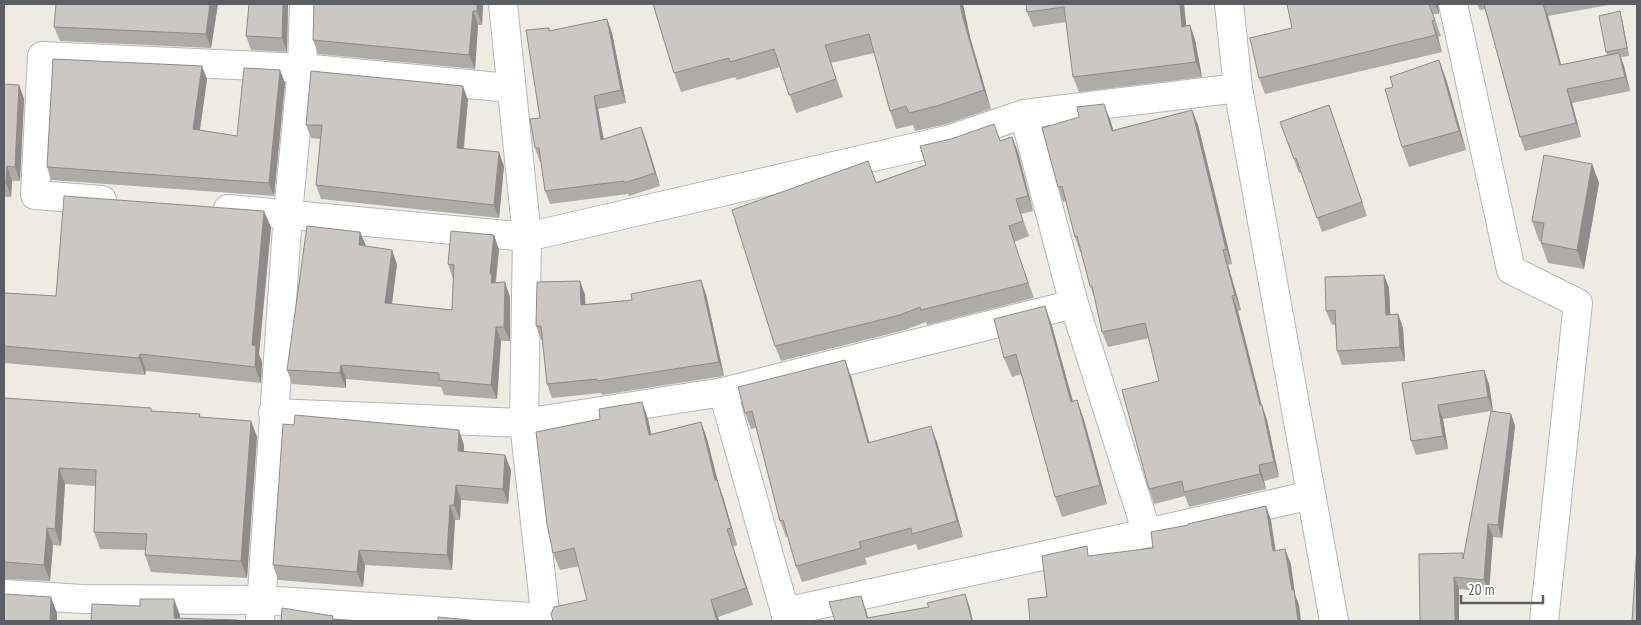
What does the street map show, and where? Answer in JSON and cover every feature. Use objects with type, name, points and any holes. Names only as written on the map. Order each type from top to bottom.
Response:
[{"type":"street","points":[[261,611],[288,213],[302,68],[304,4]]},
{"type":"street","points":[[4,594],[81,610],[261,611],[546,620],[524,423],[527,237],[510,88],[510,54],[503,4]]},
{"type":"street","points":[[1229,4],[1238,88],[1334,621]]},
{"type":"street","points":[[1453,4],[1511,270],[1578,303],[1544,621]]},
{"type":"street","points":[[122,201],[34,195],[42,56],[302,68],[510,88]]},
{"type":"street","points":[[200,207],[288,213],[527,237],[951,139],[1024,114],[1238,88]]},
{"type":"street","points":[[1024,114],[1074,304],[1147,533]]},
{"type":"street","points":[[273,413],[524,423],[723,392],[1074,304]]},
{"type":"street","points":[[723,392],[786,617],[1311,495]]},
{"type":"building","points":[[56,4],[210,4],[206,34],[54,27]]},
{"type":"building","points":[[249,4],[283,4],[282,38],[246,36]]},
{"type":"building","points":[[314,4],[477,4],[477,11],[473,11],[469,55],[313,40]]},
{"type":"building","points":[[653,4],[960,4],[984,90],[909,113],[906,106],[890,111],[869,34],[825,45],[836,79],[789,95],[774,49],[730,62],[729,58],[674,73]]},
{"type":"building","points":[[1026,4],[1180,4],[1182,27],[1190,25],[1196,62],[1073,77],[1064,7],[1027,12]]},
{"type":"building","points":[[1287,4],[1429,4],[1435,20],[1432,21],[1436,35],[1259,78],[1250,38],[1292,28]]},
{"type":"building","points":[[1484,4],[1543,4],[1560,65],[1619,53],[1625,77],[1567,89],[1576,123],[1520,137]]},
{"type":"building","points":[[1620,11],[1627,48],[1606,52],[1599,16]]},
{"type":"building","points":[[607,19],[621,90],[594,96],[601,140],[641,127],[655,173],[624,183],[624,181],[545,191],[539,148],[535,148],[530,119],[540,118],[526,30],[549,28],[549,31]]},
{"type":"building","points":[[53,59],[202,66],[193,129],[237,136],[244,68],[280,70],[269,183],[47,167]]},
{"type":"building","points":[[1439,60],[1459,131],[1402,147],[1385,89],[1393,87],[1390,77]]},
{"type":"building","points":[[311,71],[463,86],[457,148],[499,152],[494,205],[316,185],[322,125],[306,125]]},
{"type":"building","points":[[4,84],[19,85],[15,167],[7,166],[6,182],[4,182]]},
{"type":"building","points":[[1104,104],[1112,131],[1192,110],[1226,249],[1223,250],[1235,295],[1232,296],[1260,405],[1262,405],[1274,462],[1259,465],[1260,474],[1184,492],[1182,481],[1149,489],[1122,390],[1159,381],[1145,323],[1102,332],[1092,286],[1090,286],[1077,236],[1075,237],[1062,186],[1058,187],[1042,128],[1079,117],[1077,107]]},
{"type":"building","points":[[1329,105],[1362,202],[1317,218],[1296,158],[1294,159],[1280,122]]},
{"type":"building","points":[[994,124],[1000,141],[1012,137],[1028,196],[1016,199],[1023,221],[1009,226],[1028,283],[921,310],[920,307],[900,315],[775,346],[732,210],[868,161],[876,183],[926,165],[920,146],[951,139]]},
{"type":"building","points":[[1544,155],[1592,164],[1577,250],[1541,243],[1544,223],[1532,221]]},
{"type":"building","points":[[64,196],[264,211],[252,345],[256,346],[255,367],[140,354],[139,358],[4,346],[4,293],[56,296]]},
{"type":"building","points":[[307,226],[360,232],[359,245],[392,250],[385,303],[452,310],[454,265],[448,264],[451,231],[494,235],[490,274],[492,274],[491,283],[505,282],[504,327],[496,327],[491,385],[439,380],[439,373],[341,365],[340,373],[287,370]]},
{"type":"building","points":[[1384,275],[1386,315],[1398,314],[1400,347],[1337,351],[1335,310],[1326,311],[1325,277]]},
{"type":"building","points":[[701,280],[719,362],[597,381],[597,379],[547,384],[541,326],[536,326],[537,282],[580,281],[581,305],[632,300],[631,294]]},
{"type":"building","points":[[1045,306],[1071,402],[1077,400],[1100,485],[1055,497],[1016,354],[1004,358],[994,319]]},
{"type":"building","points":[[845,360],[868,443],[931,426],[957,521],[912,534],[911,528],[859,542],[861,548],[796,566],[783,520],[780,521],[752,411],[745,413],[738,387]]},
{"type":"building","points":[[1484,370],[1488,397],[1438,405],[1443,436],[1411,441],[1402,383]]},
{"type":"building","points":[[4,398],[151,408],[151,411],[200,414],[199,417],[251,421],[241,561],[145,555],[147,534],[94,532],[96,470],[59,468],[55,529],[47,528],[44,565],[4,562]]},
{"type":"building","points":[[642,402],[649,435],[701,422],[715,480],[717,480],[731,528],[727,529],[746,588],[711,600],[717,621],[553,621],[551,614],[554,607],[587,600],[574,548],[553,553],[547,524],[536,432],[600,419],[599,409]]},
{"type":"building","points":[[1491,411],[1511,414],[1498,525],[1488,524],[1484,580],[1454,577],[1455,621],[1420,621],[1419,554],[1463,553],[1463,559]]},
{"type":"building","points":[[295,415],[459,430],[458,451],[505,455],[503,489],[456,485],[454,505],[450,505],[447,555],[359,550],[357,572],[273,565],[283,424],[294,425]]},
{"type":"building","points":[[1266,506],[1273,551],[1285,549],[1292,590],[1294,590],[1298,621],[1030,621],[1028,599],[1047,597],[1042,556],[1087,546],[1088,556],[1153,548],[1151,532]]},
{"type":"building","points":[[1637,545],[1637,621],[1632,621]]},
{"type":"building","points":[[4,594],[51,597],[50,621],[4,621]]},
{"type":"building","points":[[965,594],[972,621],[835,621],[829,602],[861,596],[867,618],[929,607],[927,603]]},
{"type":"building","points":[[140,599],[174,599],[174,618],[237,621],[91,621],[92,604],[140,606]]},
{"type":"building","points":[[282,608],[333,616],[332,619],[357,621],[281,621]]},
{"type":"building","points":[[438,617],[479,621],[438,621]]}]
